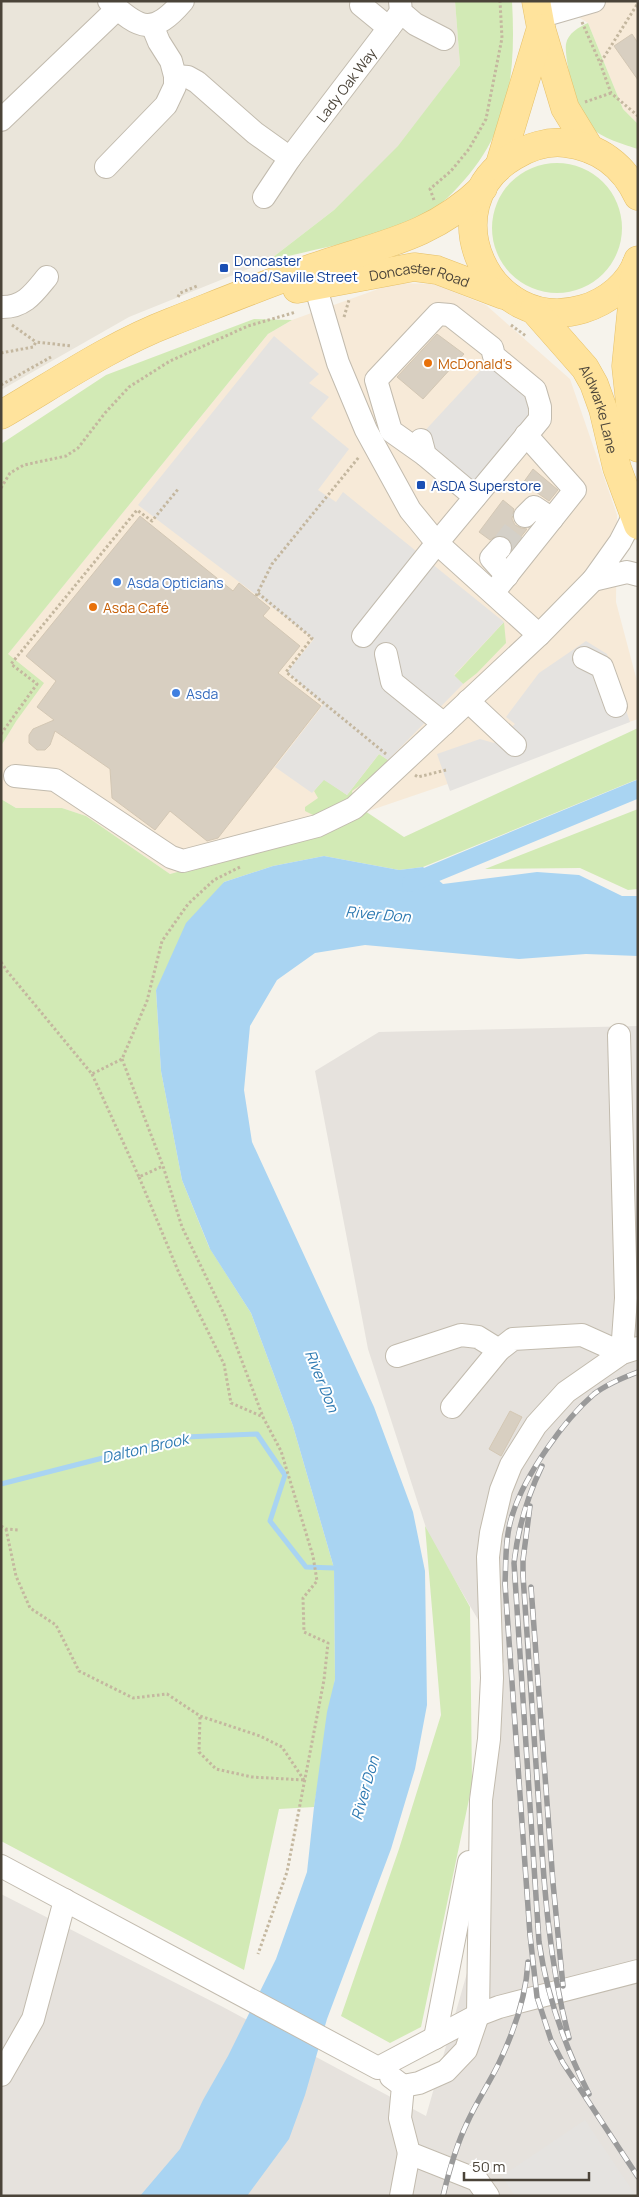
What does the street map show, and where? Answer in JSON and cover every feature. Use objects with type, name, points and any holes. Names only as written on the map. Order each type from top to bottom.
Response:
[{"type":"main road","points":[[538,15],[565,108],[598,153],[620,168],[638,196]]},
{"type":"main road","points":[[509,298],[495,285],[484,270],[476,252],[473,234],[474,215],[491,178],[538,15]]},
{"type":"main road","name":"Doncaster Road","points":[[1,416],[91,362],[147,332],[310,268],[413,236],[444,219],[522,151],[553,143],[577,145],[598,153],[638,160]]},
{"type":"main road","points":[[534,310],[554,314],[572,312],[594,306],[612,295],[626,281],[637,262]]},
{"type":"main road","name":"Aldwarke Lane","points":[[637,262],[626,366],[633,387],[633,431],[638,448]]},
{"type":"main road","name":"Doncaster Road","points":[[210,308],[317,295],[414,267],[437,270],[509,298],[534,310]]},
{"type":"main road","name":"Aldwarke Lane","points":[[534,310],[585,368],[594,384],[617,468],[636,520]]},
{"type":"street","points":[[2,116],[113,5],[128,19],[138,24],[152,25],[162,22],[183,1]]},
{"type":"street","points":[[361,4],[396,14],[444,40]]},
{"type":"street","points":[[538,15],[584,4]]},
{"type":"street","name":"Lady Oak Way","points":[[264,197],[290,158],[396,14]]},
{"type":"street","points":[[106,167],[166,105],[175,86],[175,76],[170,61],[152,25]]},
{"type":"street","points":[[175,76],[188,77],[198,82],[255,133],[290,158]]},
{"type":"street","points":[[5,314],[14,307],[24,303],[47,277]]},
{"type":"street","points":[[317,295],[338,363],[366,430],[410,510],[437,542],[539,635]]},
{"type":"street","points":[[362,636],[437,542],[475,497],[526,435],[540,419],[540,407],[535,390],[494,356],[492,348],[450,316],[438,314],[376,380],[391,430],[423,446],[475,497]]},
{"type":"street","points":[[492,593],[575,490],[526,435]]},
{"type":"street","points":[[524,516],[534,507],[552,519]]},
{"type":"street","points":[[15,776],[55,780],[172,857],[184,861],[317,826],[354,808],[539,635],[593,580],[636,520]]},
{"type":"street","points":[[500,548],[491,558],[507,576]]},
{"type":"street","points":[[593,580],[627,572],[638,575]]},
{"type":"street","points":[[386,654],[392,682],[444,724]]},
{"type":"street","points":[[584,658],[602,667],[616,706]]},
{"type":"street","points":[[468,701],[515,745]]},
{"type":"street","points":[[619,1035],[626,1298],[630,1351]]},
{"type":"street","points":[[397,1356],[461,1335],[478,1337],[499,1350]]},
{"type":"street","points":[[452,1407],[499,1350],[513,1339],[582,1335],[630,1351]]},
{"type":"street","points":[[435,2038],[481,1800],[489,1739],[492,1678],[488,1557],[501,1490],[511,1466],[536,1425],[566,1392],[630,1351]]},
{"type":"street","points":[[1,1866],[378,2068],[403,2086],[419,2083],[446,2071],[466,2050],[478,2015],[481,1800]]},
{"type":"street","points":[[1,2075],[33,2018],[65,1900]]},
{"type":"street","points":[[378,2068],[478,2015],[499,2007],[638,1971]]},
{"type":"street","points":[[401,2196],[409,2153],[400,2118],[403,2086]]},
{"type":"street","points":[[409,2153],[478,2180],[488,2196]]},
{"type":"path","points":[[495,79],[502,38],[500,1]]},
{"type":"path","points":[[600,63],[638,3]]},
{"type":"path","points":[[584,4],[600,63],[611,93],[638,116]]},
{"type":"path","points":[[1,488],[10,474],[24,465],[66,456],[78,448],[104,413],[129,388],[170,361],[317,295]]},
{"type":"path","points":[[5,314],[36,342],[72,346]]},
{"type":"path","points":[[1,353],[33,347],[36,342]]},
{"type":"path","points":[[376,448],[361,454],[272,564],[257,594],[312,638],[286,672],[400,765],[418,777],[446,770]]},
{"type":"path","points":[[1,734],[37,684],[11,664],[137,510],[152,521],[179,488]]},
{"type":"path","points":[[92,1074],[122,1059],[147,1000],[162,941],[188,904],[214,880],[246,864]]},
{"type":"path","points":[[1,962],[92,1074],[179,1273],[224,1364],[231,1403],[264,1417]]},
{"type":"path","points":[[122,1059],[164,1166],[182,1227],[225,1316],[264,1417],[281,1451],[313,1556],[317,1580],[304,1598],[304,1632],[328,1643],[324,1680],[288,1872],[258,1954]]},
{"type":"path","points":[[139,1178],[164,1166]]},
{"type":"path","points":[[1,1526],[6,1529],[18,1530]]},
{"type":"path","points":[[6,1529],[16,1576],[30,1608],[56,1625],[79,1670],[133,1698],[167,1694],[200,1716],[260,1736],[282,1747],[305,1780]]},
{"type":"path","points":[[200,1716],[199,1752],[216,1769],[252,1777],[305,1780]]},
{"type":"shaded area","points":[[1,1],[455,1],[460,65],[399,146],[334,210],[268,261],[129,317],[1,390]]},
{"type":"shaded area","points":[[556,1],[638,1],[638,124],[623,109],[588,23],[557,4]]},
{"type":"shaded area","points":[[395,283],[434,284],[486,305],[570,379],[617,515],[616,602],[638,685],[638,719],[239,855],[170,874],[86,816],[62,808],[16,808],[1,799],[1,746],[17,720],[7,655],[268,334],[292,320]]},
{"type":"shaded area","points":[[274,336],[319,374],[309,383],[329,397],[311,418],[349,449],[318,490],[336,502],[343,492],[504,622],[454,675],[463,684],[388,760],[379,754],[347,795],[324,780],[312,793],[275,767],[323,705],[287,672],[314,639],[138,505]]},
{"type":"shaded area","points":[[494,356],[540,407],[475,497],[420,436]]},
{"type":"shaded area","points":[[586,641],[607,654],[630,722],[450,791],[437,754],[480,739],[494,743],[515,724],[506,717],[539,673]]},
{"type":"shaded area","points":[[638,1026],[638,2196],[1,2196],[1,1894],[223,2007],[426,2116],[467,1973],[504,1664],[428,1534],[368,1349],[315,1071],[379,1032]]},
{"type":"shaded area","points":[[585,2120],[636,2196],[515,2196],[502,2176]]},
{"type":"green space","points":[[455,1],[512,1],[513,53],[506,101],[489,145],[475,166],[445,200],[414,221],[364,238],[268,261],[334,210],[398,146],[460,65]]},
{"type":"green space","points":[[588,23],[623,109],[638,124],[638,149],[597,132],[591,128],[582,116],[569,72],[566,44],[571,34]]},
{"type":"green space","points":[[557,163],[570,164],[582,168],[603,182],[617,203],[621,215],[621,241],[617,253],[603,274],[582,288],[570,292],[557,293],[544,292],[532,288],[511,274],[497,253],[493,241],[492,228],[493,215],[497,203],[511,182],[532,168],[544,164]]},
{"type":"green space","points":[[254,319],[292,320],[268,334],[8,654],[44,683],[1,746],[1,444],[106,375]]},
{"type":"green space","points":[[504,622],[506,643],[477,673],[463,684],[454,676]]},
{"type":"green space","points":[[638,728],[638,779],[423,867],[399,870],[324,856],[273,866],[224,882],[156,990],[161,1071],[182,1180],[209,1247],[251,1313],[293,1426],[334,1568],[335,1679],[314,1807],[279,1809],[244,1970],[1,1841],[1,799],[16,808],[62,808],[86,816],[170,874],[239,855],[365,811],[404,837]]},
{"type":"green space","points":[[379,754],[388,760],[371,778],[352,791],[353,796],[315,816],[305,811],[305,807],[318,798],[314,791],[324,779],[347,795]]},
{"type":"green space","points":[[638,809],[638,889],[628,890],[580,868],[485,869]]},
{"type":"green space","points":[[425,1526],[470,1607],[472,1785],[421,2027],[390,2043],[341,2016],[399,1849],[441,1715]]},
{"type":"water","name":"River Don","points":[[324,856],[399,870],[423,867],[443,884],[537,872],[579,875],[622,896],[638,896],[638,956],[586,954],[519,959],[365,945],[315,953],[277,980],[250,1026],[244,1090],[252,1142],[374,1407],[413,1512],[425,1571],[427,1705],[415,1769],[391,1849],[327,2019],[305,2095],[289,2139],[247,2196],[140,2196],[180,2149],[203,2100],[228,2056],[276,1959],[307,1872],[327,1712],[335,1679],[334,1568],[293,1426],[251,1313],[210,1249],[182,1180],[161,1071],[156,990],[186,923],[224,882],[273,866]]},
{"type":"building","points":[[632,34],[638,43],[638,80],[614,46]]},
{"type":"building","name":"McDonald's","points":[[437,334],[464,354],[423,399],[397,377]]},
{"type":"building","points":[[533,469],[558,490],[549,501],[523,483]]},
{"type":"building","points":[[503,500],[514,509],[512,519],[515,525],[527,529],[513,547],[509,539],[503,535],[496,536],[490,540],[479,532]]},
{"type":"building","name":"Asda","points":[[140,516],[233,591],[239,583],[270,608],[263,616],[300,646],[278,673],[321,706],[218,838],[207,841],[170,811],[155,830],[112,798],[110,769],[55,731],[50,745],[45,750],[37,750],[29,743],[29,735],[33,729],[54,720],[37,707],[56,681],[26,656]]},
{"type":"building","points":[[510,1411],[522,1417],[501,1456],[489,1449]]},
{"type":"waterway","points":[[411,883],[638,789]]},
{"type":"waterway","name":"Dalton Brook","points":[[1,1484],[185,1437],[257,1434],[285,1475],[270,1521],[306,1567],[334,1568]]},
{"type":"tunnel","points":[[500,548],[525,516]]},
{"type":"railway","points":[[638,1372],[609,1384],[582,1405],[558,1433],[536,1466],[526,1482],[510,1521],[506,1548],[505,1584],[530,1935],[537,1997],[551,2040],[563,2063],[638,2177]]},
{"type":"railway","points":[[542,1466],[524,1513],[514,1563],[539,1942],[547,1982],[564,2039],[589,2094]]},
{"type":"railway","points":[[530,1506],[523,1560],[523,1576],[543,1866],[552,1952],[569,2038]]},
{"type":"railway","points":[[531,1587],[553,1883],[563,1986]]},
{"type":"railway","points":[[443,2196],[463,2132],[498,2065],[514,2028],[525,1988],[528,1962]]},
{"type":"place","name":"Doncaster Road/Saville Street","points":[[224,268]]},
{"type":"place","name":"McDonald's","points":[[428,363]]},
{"type":"place","name":"ASDA Superstore","points":[[421,485]]},
{"type":"place","name":"Asda Opticians","points":[[117,582]]},
{"type":"place","name":"Asda Café","points":[[93,607]]},
{"type":"place","name":"Asda","points":[[176,693]]}]
